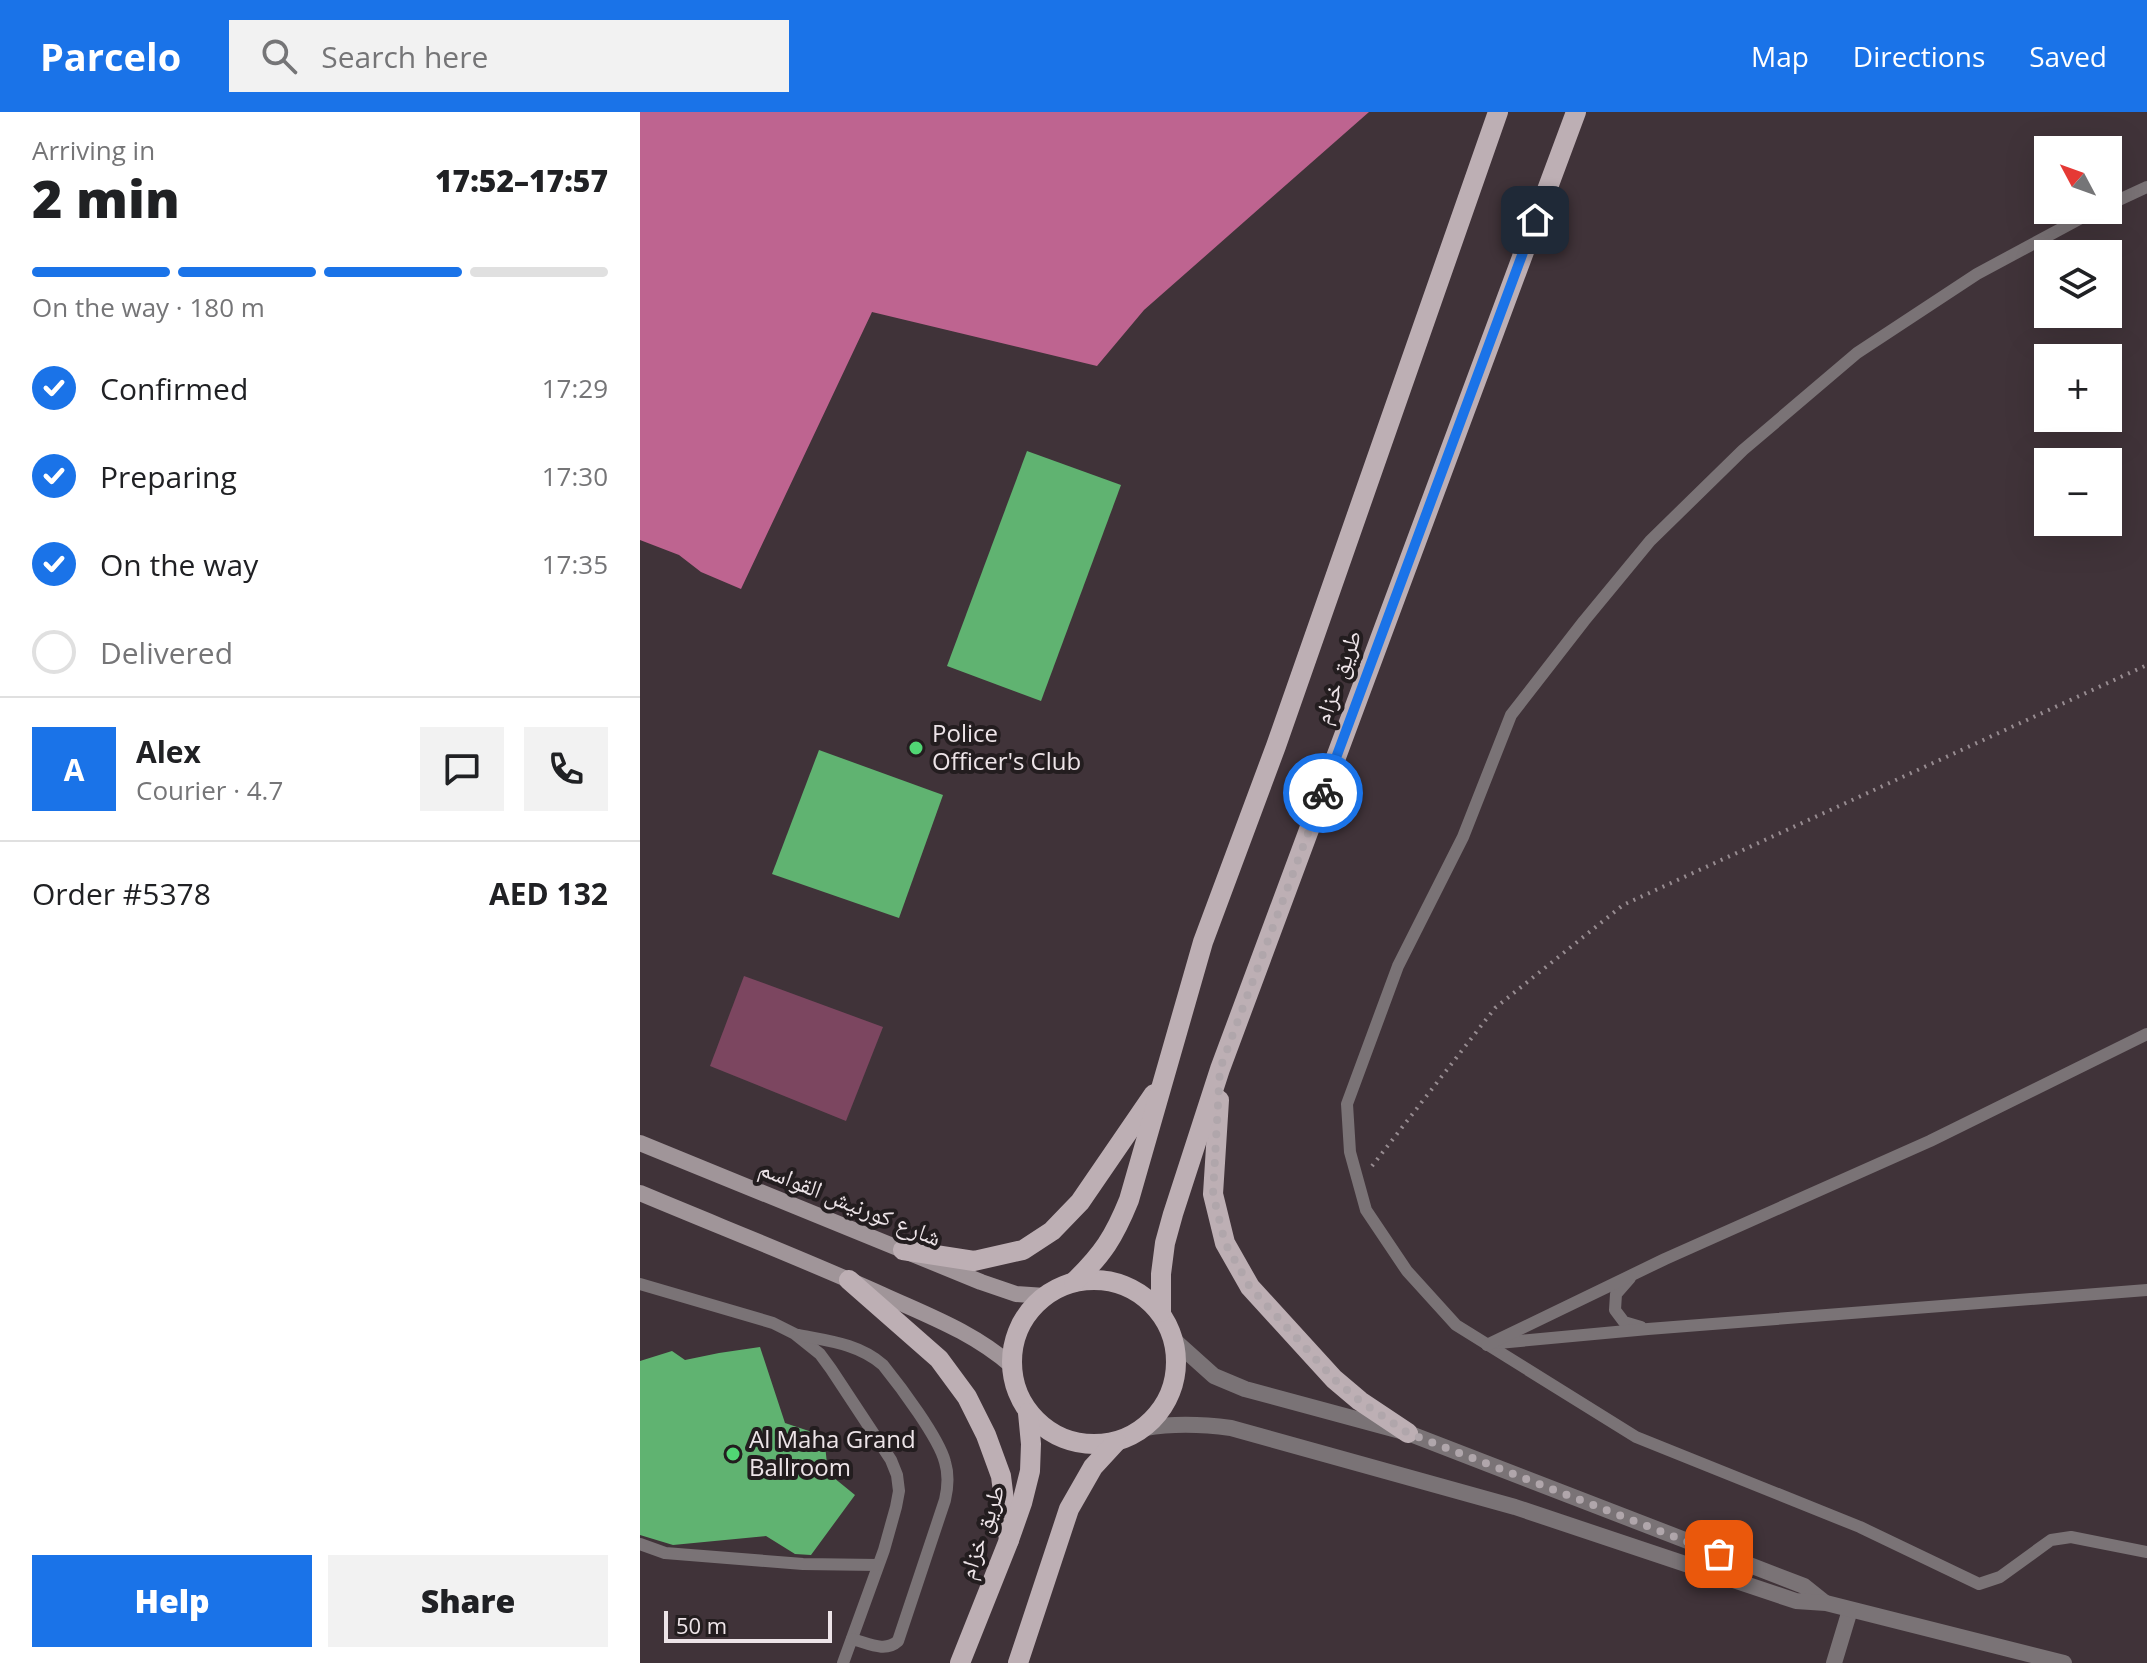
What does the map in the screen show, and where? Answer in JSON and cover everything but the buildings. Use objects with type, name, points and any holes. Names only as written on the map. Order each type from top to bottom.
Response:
[{"type":"main road","name":"طريق خزام","points":[[1074,1282],[1100,1257],[1118,1228],[1129,1200],[1203,942],[1276,746],[1498,112]]},
{"type":"main road","name":"طريق خزام","points":[[1161,1312],[1165,1243],[1220,1069],[1576,112]]},
{"type":"main road","points":[[1220,1069],[1213,1194],[1225,1243],[1250,1287],[1334,1379],[1360,1401],[1408,1433]]},
{"type":"main road","points":[[903,1250],[974,1261],[1023,1250],[1052,1231],[1080,1202],[1165,1077]]},
{"type":"main road","name":"شارع كورنيش القواسم","points":[[640,1143],[981,1282],[1016,1294],[1045,1296]]},
{"type":"main road","points":[[640,1193],[849,1280],[968,1334],[1012,1366]]},
{"type":"main road","points":[[849,1280],[939,1359],[967,1397],[986,1435],[1001,1476],[1009,1540]]},
{"type":"main road","points":[[1018,1663],[1069,1509],[1093,1467],[1116,1442],[1145,1428],[1166,1404],[1176,1374],[1175,1341],[1161,1312],[1137,1291],[1106,1280],[1074,1282],[1045,1296],[1027,1315],[1015,1340],[1012,1366],[1017,1391],[1028,1413],[1053,1434],[1083,1444],[1116,1442]]},
{"type":"main road","name":"طريق خزام","points":[[960,1663],[1009,1540],[1030,1471],[1028,1413]]},
{"type":"street","points":[[1175,1341],[1214,1376],[1245,1389],[1408,1433],[1804,1586],[1826,1603]]},
{"type":"street","points":[[1145,1428],[1169,1424],[1231,1428],[1515,1507],[1796,1601],[1826,1603],[2064,1663]]},
{"type":"street","points":[[1834,1663],[1850,1610]]},
{"type":"lane","points":[[2122,199],[2147,187]]},
{"type":"lane","points":[[2070,224],[1977,274],[1857,353],[1755,440],[1650,541],[1584,621],[1511,715],[1463,837],[1398,966],[1347,1104],[1350,1152],[1366,1210],[1407,1271],[1456,1325],[1636,1437],[1860,1527],[1979,1584],[2000,1577],[2051,1540],[2071,1537],[2147,1552]]},
{"type":"lane","points":[[1487,1345],[1634,1274],[1930,1141],[2147,1034]]},
{"type":"lane","points":[[1634,1274],[1616,1294],[1615,1310],[1624,1322],[1648,1329]]},
{"type":"lane","points":[[640,1284],[773,1323],[795,1334],[820,1354],[891,1460],[899,1491],[896,1507],[843,1663]]},
{"type":"lane","points":[[1487,1345],[1648,1329],[2147,1290]]},
{"type":"lane","points":[[795,1334],[850,1345],[873,1356],[900,1387],[937,1443],[946,1464],[948,1488],[945,1500],[898,1641],[883,1648],[852,1639]]},
{"type":"lane","points":[[640,1544],[665,1553],[803,1564],[878,1565]]},
{"type":"path","points":[[1358,1183],[1495,1008],[1623,905],[2147,665]]},
{"type":"shaded area","points":[[640,112],[1369,112],[1144,310],[1097,366],[872,312],[741,589],[701,572],[679,555],[640,540]]},
{"type":"shaded area","points":[[744,976],[883,1027],[846,1121],[710,1066]]},
{"type":"way so far","points":[[1323,793],[1220,1069],[1213,1194],[1225,1243],[1250,1287],[1334,1379],[1360,1401],[1408,1433],[1719,1554]]},
{"type":"place","name":"Police Officer's Club","points":[[916,748]]},
{"type":"place","name":"Al Maha Grand Ballroom","points":[[733,1454]]},
{"type":"route","points":[[1323,793],[1535,220]]}]
